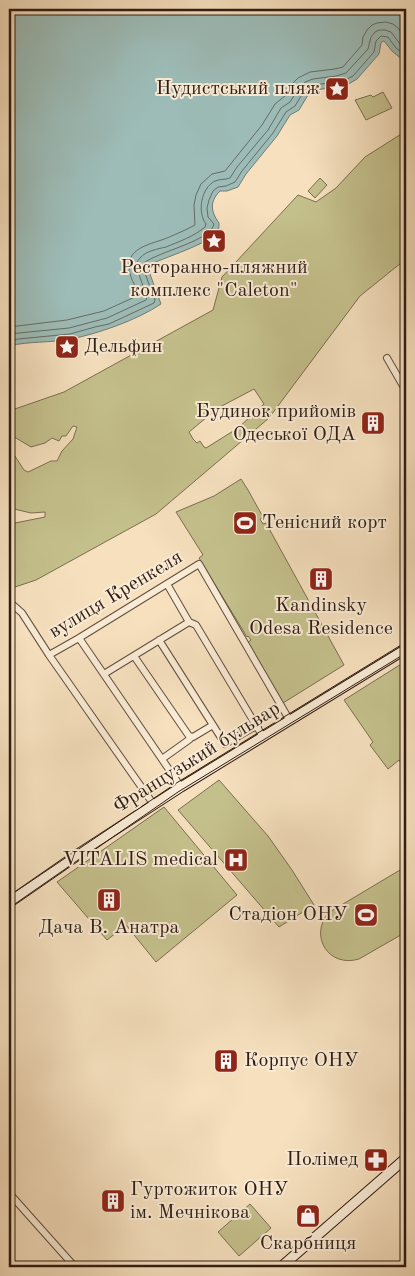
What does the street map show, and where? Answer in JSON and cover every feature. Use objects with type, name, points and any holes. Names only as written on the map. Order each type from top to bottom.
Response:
[{"type":"street","points":[[387,358],[406,391]]},
{"type":"street","name":"вулиця Кренкеля","points":[[49,655],[199,564],[290,721]]},
{"type":"street","points":[[167,584],[189,622],[196,625],[261,732]]},
{"type":"street","points":[[13,605],[22,613],[49,655],[154,805]]},
{"type":"street","points":[[104,674],[189,622]]},
{"type":"street","points":[[79,638],[181,787]]},
{"type":"street","points":[[159,640],[225,744],[254,727],[261,732]]},
{"type":"street","name":"Французький бульвар","points":[[9,902],[261,732],[290,721],[406,649]]},
{"type":"street","points":[[134,656],[191,737]]},
{"type":"street","points":[[162,759],[191,737],[213,725]]},
{"type":"street","points":[[281,1267],[406,1158]]},
{"type":"street","points":[[9,1193],[75,1267]]},
{"type":"shaded area","points":[[383,92],[392,108],[366,120],[355,100],[371,95],[373,97]]},
{"type":"shaded area","points":[[406,131],[406,259],[360,296],[269,418],[156,514],[36,580],[9,589],[9,447],[24,470],[28,472],[51,461],[57,461],[62,451],[73,439],[77,427],[73,426],[66,436],[62,436],[59,441],[52,438],[45,443],[31,447],[11,435],[9,436],[9,411],[64,392],[213,310],[222,277],[298,195],[316,202],[336,188],[365,157]],"holes":[[[254,389],[264,404],[238,428],[206,448],[200,441],[197,443],[193,439],[189,432],[218,408]],[[14,509],[31,513],[45,512],[45,517],[15,523],[13,518]]]},
{"type":"shaded area","points":[[320,178],[327,185],[315,198],[308,191]]},
{"type":"shaded area","points":[[241,479],[263,517],[260,519],[263,524],[266,523],[344,665],[283,703],[247,643],[251,640],[247,637],[199,558],[203,555],[176,512],[214,496]]},
{"type":"shaded area","points":[[406,661],[406,769],[399,760],[388,769],[370,745],[373,742],[344,700]]},
{"type":"shaded area","points":[[219,780],[268,836],[314,905],[279,927],[178,810]]},
{"type":"shaded area","points":[[164,807],[237,895],[156,962],[126,925],[107,940],[57,882]]},
{"type":"shaded area","name":"Стадіон ОНУ","points":[[406,868],[406,932],[359,959],[348,961],[331,955],[325,948],[321,932],[323,922],[328,913]]},
{"type":"shaded area","points":[[250,1204],[271,1228],[239,1256],[218,1232]]},
{"type":"water","points":[[9,9],[406,9],[406,61],[392,51],[383,41],[379,54],[357,79],[345,86],[315,90],[308,95],[299,110],[290,115],[277,136],[246,174],[238,187],[227,191],[220,191],[216,195],[212,207],[219,223],[218,231],[206,241],[196,246],[147,266],[161,304],[130,321],[94,333],[71,339],[9,346]]},
{"type":"tram line","points":[[9,896],[178,782],[406,642]]},
{"type":"tram line","points":[[9,909],[178,792],[406,653]]},
{"type":"place","name":"Нудистський пляж","points":[[337,89]]},
{"type":"place","name":"Ресторанно-пляжний комплекс \"Caleton\"","points":[[214,241]]},
{"type":"place","name":"Дельфин","points":[[67,347]]},
{"type":"place","name":"Будинок прийомів Одеської ОДА","points":[[373,423]]},
{"type":"place","name":"Тенісний корт","points":[[245,523]]},
{"type":"place","name":"Kandinsky Odesa Residence","points":[[321,579]]},
{"type":"place","name":"VITALIS medical","points":[[236,860]]},
{"type":"place","name":"Дача В. Анатра","points":[[109,900]]},
{"type":"place","name":"Стадіон ОНУ","points":[[366,915]]},
{"type":"place","name":"Корпус ОНУ","points":[[226,1061]]},
{"type":"place","name":"Полімед","points":[[376,1160]]},
{"type":"place","name":"Гуртожиток ОНУ ім. Мечнікова","points":[[113,1201]]},
{"type":"place","name":"Скарбниця","points":[[308,1216]]}]
